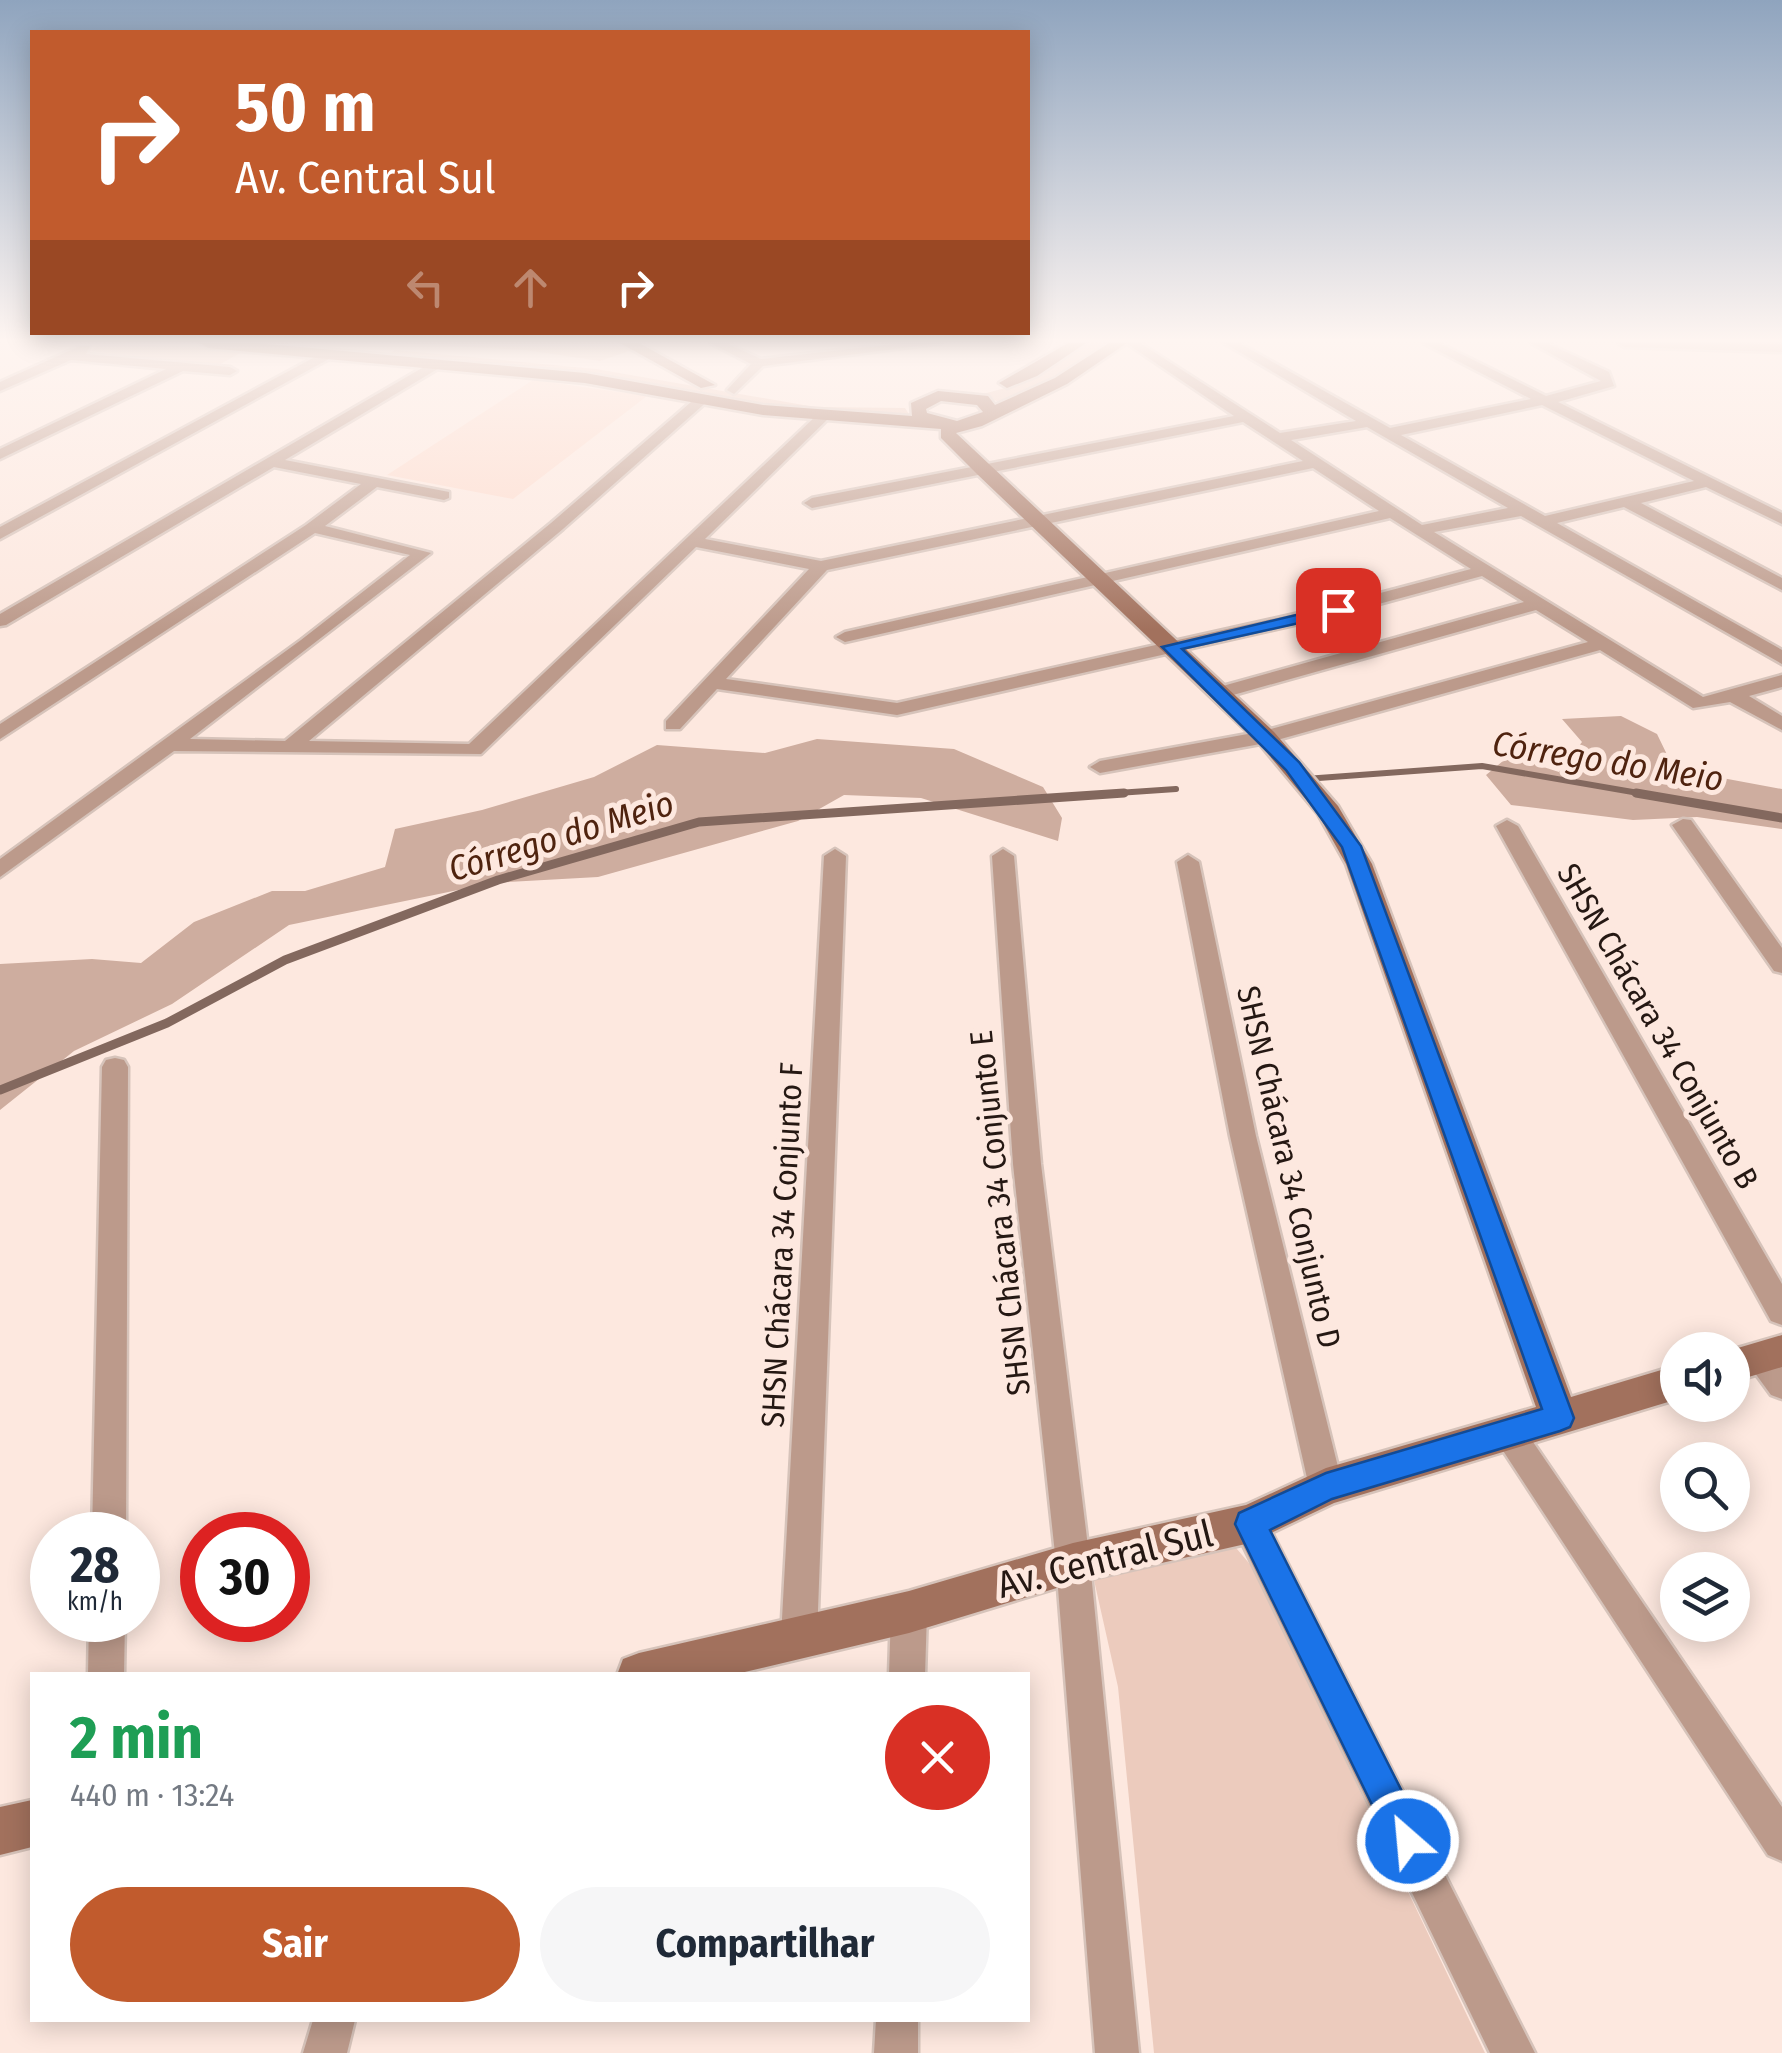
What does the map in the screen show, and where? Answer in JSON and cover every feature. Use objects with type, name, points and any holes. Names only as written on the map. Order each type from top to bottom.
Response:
[{"type":"main road","points":[[952,439],[1266,736],[1334,818],[1360,864],[1560,1418]]},
{"type":"main road","name":"Av. Central Sul","points":[[652,1672],[909,1612],[1073,1562],[1250,1524],[1326,1487],[1660,1387]]},
{"type":"main road","points":[[0,1831],[30,1824]]},
{"type":"street","points":[[0,456],[35,439]]},
{"type":"street","points":[[0,534],[175,439]]},
{"type":"street","points":[[0,621],[310,439]]},
{"type":"street","points":[[290,747],[557,526],[653,439]]},
{"type":"street","points":[[166,745],[474,750],[800,439]]},
{"type":"street","points":[[812,503],[1142,439]]},
{"type":"street","points":[[1280,439],[1392,514],[1700,704],[1782,681]]},
{"type":"street","points":[[1400,439],[1782,658]]},
{"type":"street","points":[[1621,439],[1782,519]]},
{"type":"street","points":[[270,462],[444,495]]},
{"type":"street","points":[[691,542],[821,566],[1317,463]]},
{"type":"street","points":[[0,733],[312,528],[375,481]]},
{"type":"street","points":[[1545,521],[1709,482]]},
{"type":"street","points":[[1627,502],[1782,586]]},
{"type":"street","points":[[1421,530],[1525,510]]},
{"type":"street","points":[[845,637],[1392,514]]},
{"type":"street","points":[[0,870],[307,644],[423,553],[312,528]]},
{"type":"street","points":[[673,726],[821,566]]},
{"type":"street","points":[[714,683],[898,709],[1338,610],[1486,570]]},
{"type":"street","points":[[1219,693],[1541,604]]},
{"type":"street","points":[[1100,766],[1266,736],[1602,644]]},
{"type":"street","points":[[1736,697],[1782,724]]},
{"type":"street","points":[[1682,825],[1782,965]]},
{"type":"street","name":"SHSN Chácara 34 Conjunto B","points":[[1507,826],[1782,1312]]},
{"type":"street","name":"SHSN Chácara 34 Conjunto F","points":[[800,1638],[835,856]]},
{"type":"street","name":"SHSN Chácara 34 Conjunto E","points":[[1002,856],[1027,1164],[1073,1562],[1117,2053]]},
{"type":"street","name":"SHSN Chácara 34 Conjunto D","points":[[1188,862],[1243,1136],[1326,1487]]},
{"type":"street","points":[[108,1512],[115,1066]]},
{"type":"street","points":[[1509,1432],[1782,1841]]},
{"type":"street","points":[[1250,1524],[1514,2053]]},
{"type":"street","points":[[907,1672],[909,1612]]},
{"type":"street","points":[[106,1672],[107,1642]]},
{"type":"street","points":[[325,2053],[333,2022]]},
{"type":"street","points":[[896,2053],[897,2022]]},
{"type":"shaded area","points":[[443,439],[591,439],[513,499],[387,475]]},
{"type":"shaded area","points":[[1621,716],[1657,734],[1674,769],[1782,789],[1782,829],[1697,817],[1633,820],[1511,805],[1486,775],[1509,756],[1559,772],[1582,742],[1562,719]]},
{"type":"shaded area","points":[[817,739],[954,749],[1043,787],[1062,818],[1058,841],[921,798],[844,795],[798,821],[598,877],[492,883],[289,925],[172,1004],[74,1051],[0,1110],[0,964],[92,959],[141,963],[194,922],[272,891],[305,891],[385,867],[395,829],[482,810],[594,777],[657,745],[765,753]]},
{"type":"shaded area","points":[[1231,1542],[1254,1569],[1485,2053],[1154,2053],[1118,1687],[1094,1580]]},
{"type":"waterway","name":"Córrego do Meio","points":[[1305,779],[1482,766],[1650,795]]},
{"type":"waterway","name":"Córrego do Meio","points":[[1088,795],[1176,789]]},
{"type":"waterway","name":"Córrego do Meio","points":[[0,1090],[167,1023],[285,960],[498,880],[699,822],[1124,793]]},
{"type":"waterway","name":"Córrego do Meio","points":[[1636,793],[1782,818]]},
{"type":"route","points":[[1338,610],[1170,647],[1266,736],[1352,846],[1560,1418],[1326,1487],[1250,1524],[1408,1841]]}]
